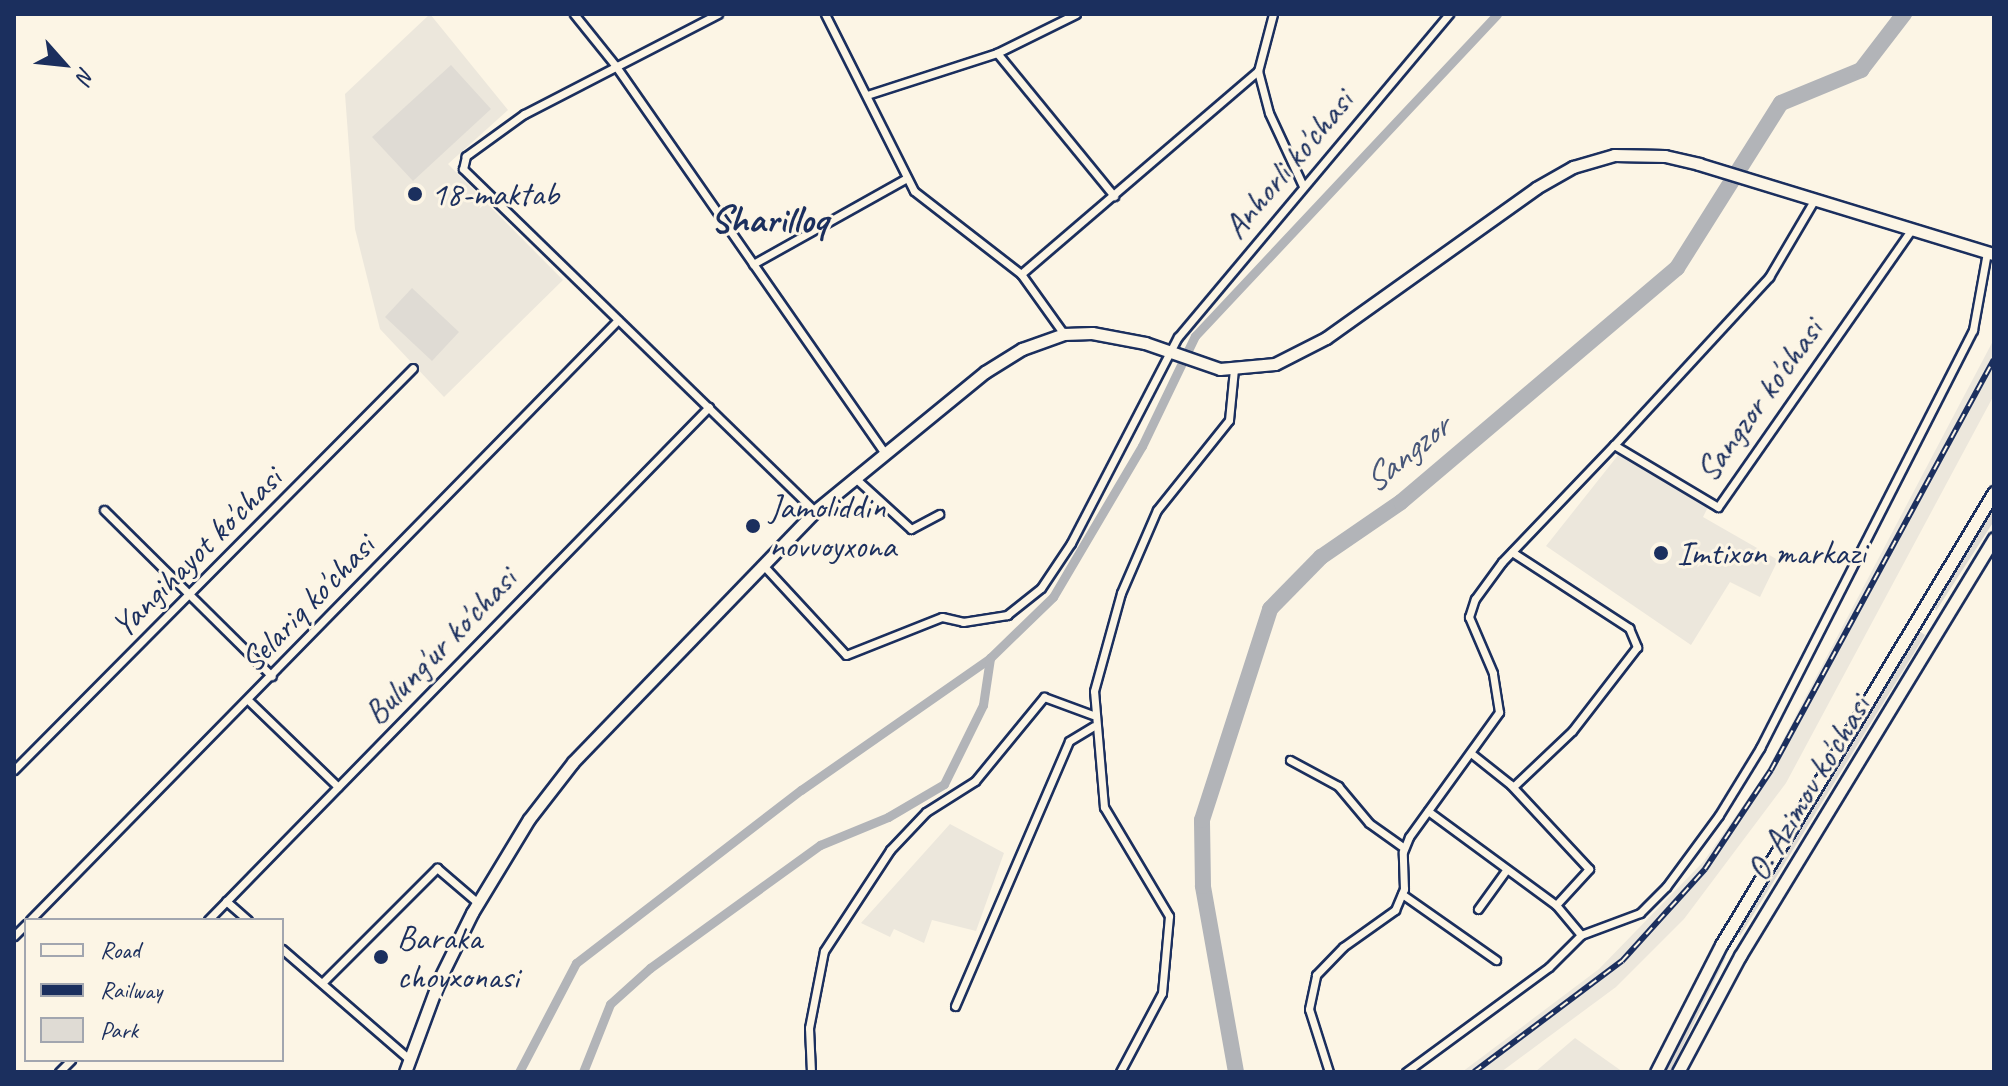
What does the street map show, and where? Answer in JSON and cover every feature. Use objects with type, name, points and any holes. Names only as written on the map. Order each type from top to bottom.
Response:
[{"type":"main road","points":[[405,1072],[439,980],[478,903],[529,819],[573,762],[815,511],[884,452],[1004,359],[1064,334],[1106,335],[1171,351],[1205,365],[1234,369],[1275,364],[1312,347],[1519,200],[1573,167],[1628,154],[1699,164],[1991,253]]},
{"type":"main road","points":[[1656,1072],[1721,945],[1994,492]]},
{"type":"main road","name":"O. Azimov ko'chasi","points":[[1678,1072],[1740,956],[1994,538]]},
{"type":"main road","points":[[1926,603],[1931,618],[1946,615]]},
{"type":"main road","points":[[1721,945],[1736,943],[1740,956]]},
{"type":"street","points":[[574,14],[615,65],[884,452]]},
{"type":"street","points":[[718,14],[524,114],[466,156],[463,169],[815,511]]},
{"type":"street","points":[[825,14],[914,191],[1021,274],[1064,334]]},
{"type":"street","points":[[867,95],[997,53],[1076,14]]},
{"type":"street","points":[[1273,14],[1258,71],[1269,113],[1303,186]]},
{"type":"street","name":"Anhorli ko'chasi","points":[[763,565],[846,655],[942,617],[963,622],[1007,615],[1041,588],[1071,543],[1171,351],[1303,186],[1449,14]]},
{"type":"street","points":[[997,53],[1114,196]]},
{"type":"street","points":[[1021,274],[1258,71]]},
{"type":"street","points":[[753,264],[907,178]]},
{"type":"street","name":"Sangzor ko'chasi","points":[[1404,848],[1499,712],[1493,673],[1469,617],[1475,599],[1512,552],[1769,277],[1815,199]]},
{"type":"street","name":"Sangzor ko'chasi","points":[[1614,445],[1718,507],[1912,229]]},
{"type":"street","points":[[1406,1072],[1549,967],[1581,935],[1640,913],[1666,887],[1752,761],[1973,330],[1991,253]]},
{"type":"street","name":"Selariq ko'chasi","points":[[32,918],[618,320]]},
{"type":"street","name":"Yangihayot ko'chasi","points":[[14,770],[413,368]]},
{"type":"street","points":[[1120,1072],[1162,993],[1169,916],[1104,807],[1093,715],[1094,691],[1121,593],[1157,510],[1229,420],[1234,369]]},
{"type":"street","name":"Bulung'ur ko'chasi","points":[[210,918],[709,407]]},
{"type":"street","points":[[854,477],[911,529],[939,514]]},
{"type":"street","points":[[104,510],[272,676]]},
{"type":"street","points":[[1512,552],[1629,628],[1637,647],[1572,731],[1513,787]]},
{"type":"street","points":[[811,1072],[809,1028],[824,951],[890,850],[926,812],[975,781],[1044,697],[1093,715]]},
{"type":"street","points":[[248,700],[338,787]]},
{"type":"street","points":[[955,1006],[1069,741],[1094,726]]},
{"type":"street","points":[[1472,754],[1513,787],[1589,869],[1556,905]]},
{"type":"street","points":[[1290,760],[1338,786],[1369,823],[1404,848],[1402,894],[1395,910],[1343,947],[1316,975],[1309,1009],[1329,1072]]},
{"type":"street","points":[[1428,811],[1556,905],[1581,935]]},
{"type":"street","points":[[322,983],[437,868],[478,903]]},
{"type":"street","points":[[1478,909],[1507,869]]},
{"type":"street","points":[[1402,894],[1496,960]]},
{"type":"street","points":[[226,901],[246,918]]},
{"type":"street","points":[[284,951],[409,1059]]},
{"type":"shaded area","name":"18-maktab","points":[[430,14],[508,110],[448,164],[563,280],[444,397],[380,329],[355,229],[345,94]]},
{"type":"shaded area","points":[[1994,339],[1994,395],[1786,783],[1684,919],[1616,987],[1501,1072],[1462,1072],[1599,969],[1704,861],[1765,774]]},
{"type":"shaded area","name":"Imtixon markazi","points":[[1619,454],[1709,505],[1703,517],[1778,560],[1760,597],[1730,582],[1691,645],[1546,546]]},
{"type":"shaded area","points":[[950,824],[1004,853],[976,931],[932,920],[924,943],[894,929],[890,937],[861,923]]},
{"type":"shaded area","points":[[1575,1038],[1623,1072],[1535,1072]]},
{"type":"green space","points":[[451,65],[491,109],[413,181],[372,137]]},
{"type":"green space","points":[[412,288],[459,332],[432,361],[385,317]]},
{"type":"green space","points":[[1994,507],[1994,521],[1936,611],[1934,606]]},
{"type":"green space","points":[[1919,631],[1925,635],[1740,936],[1737,931]]},
{"type":"green space","points":[[1726,957],[1670,1072],[1662,1072],[1721,958]]},
{"type":"waterway","points":[[519,1072],[576,963],[801,790],[990,658],[1053,597],[1142,446],[1195,336],[1497,14]]},
{"type":"waterway","name":"Sangzor","points":[[1236,1072],[1203,886],[1202,820],[1270,609],[1321,557],[1401,502],[1677,268],[1781,103],[1861,70],[1904,14]]},
{"type":"waterway","points":[[583,1072],[610,1004],[650,968],[820,845],[888,817],[944,784],[983,705],[990,658]]},
{"type":"railway","points":[[1474,1072],[1622,961],[1705,869],[1771,770],[1994,360]]},
{"type":"place","name":"18-maktab","points":[[415,194]]},
{"type":"place","name":"Jamoliddin novvoyxona","points":[[753,526]]},
{"type":"place","name":"Imtixon markazi","points":[[1661,553]]},
{"type":"place","name":"Baraka choyxonasi","points":[[381,957]]},
{"type":"district","name":"Sharilloq","points":[[769,220]]}]
